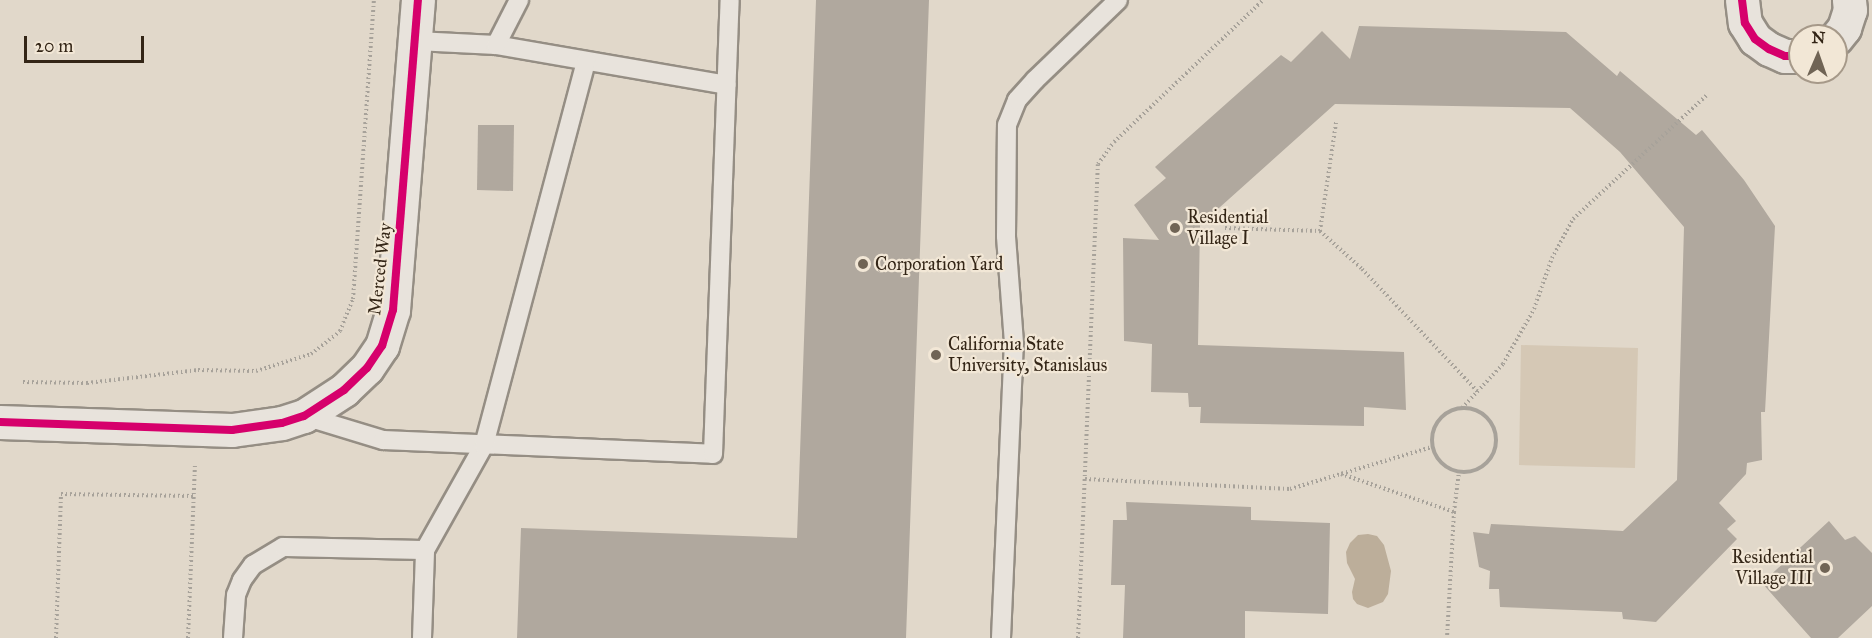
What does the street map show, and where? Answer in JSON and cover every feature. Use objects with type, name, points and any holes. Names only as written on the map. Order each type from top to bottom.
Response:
[{"type":"street","name":"Merced Way","points":[[0,422],[232,430],[282,423],[304,416],[344,390],[367,368],[382,346],[393,310],[418,0]]},
{"type":"street","points":[[1742,0],[1745,23],[1755,39],[1769,49],[1788,56]]},
{"type":"street","points":[[1845,24],[1850,10],[1850,0]]},
{"type":"lane","points":[[496,45],[519,0]]},
{"type":"lane","points":[[304,416],[383,440],[713,454],[730,0]]},
{"type":"lane","points":[[1001,638],[1014,343],[1006,236],[1007,125],[1017,100],[1118,0]]},
{"type":"lane","points":[[416,41],[496,45],[727,86]]},
{"type":"lane","points":[[422,638],[425,550],[484,444],[586,61]]},
{"type":"lane","points":[[233,638],[236,595],[242,580],[253,566],[283,547],[425,550]]},
{"type":"path","points":[[12,382],[87,382],[198,370],[256,371],[311,354],[340,331],[353,299],[374,0]]},
{"type":"path","points":[[1078,638],[1098,164],[1114,142],[1263,0]]},
{"type":"path","points":[[1462,408],[1503,364],[1534,309],[1552,258],[1573,219],[1708,94]]},
{"type":"path","points":[[1320,231],[1336,122]]},
{"type":"path","points":[[1225,228],[1320,231],[1362,269],[1478,392]]},
{"type":"path","points":[[1462,408],[1482,413],[1490,420],[1497,441],[1489,462],[1481,469],[1460,473],[1440,463],[1432,447],[1433,428],[1438,420],[1453,410],[1462,408]]},
{"type":"path","points":[[1085,479],[1290,489],[1432,447]]},
{"type":"path","points":[[188,638],[195,459]]},
{"type":"path","points":[[1447,638],[1454,513],[1460,473]]},
{"type":"path","points":[[1341,474],[1454,513]]},
{"type":"path","points":[[56,638],[61,494],[194,496]]},
{"type":"shaded area","points":[[1521,345],[1638,348],[1635,468],[1519,465]]},
{"type":"shaded area","points":[[1358,535],[1377,536],[1384,545],[1391,571],[1388,594],[1383,602],[1368,608],[1357,604],[1353,599],[1355,579],[1347,563],[1346,552],[1350,543]]},
{"type":"building","name":"Corporation Yard","points":[[816,0],[929,0],[906,638],[517,638],[521,528],[797,538]]},
{"type":"building","points":[[1359,26],[1566,32],[1617,76],[1620,71],[1696,135],[1702,130],[1744,180],[1775,226],[1765,412],[1761,412],[1762,460],[1747,463],[1746,474],[1719,503],[1736,521],[1727,529],[1737,539],[1656,622],[1623,619],[1622,612],[1500,607],[1499,589],[1489,589],[1490,571],[1479,567],[1473,532],[1489,534],[1491,524],[1623,531],[1677,480],[1684,227],[1620,152],[1570,108],[1335,104],[1200,225],[1198,345],[1404,352],[1406,410],[1364,407],[1364,426],[1200,423],[1201,407],[1189,407],[1188,393],[1151,392],[1152,344],[1124,341],[1123,238],[1159,240],[1134,205],[1166,178],[1155,167],[1281,55],[1291,62],[1322,31],[1350,59]]},
{"type":"building","points":[[478,125],[514,125],[513,191],[477,190]]},
{"type":"building","points":[[1126,502],[1251,507],[1251,520],[1330,523],[1328,614],[1245,611],[1245,638],[1123,638],[1125,585],[1111,585],[1113,520],[1127,520]]},
{"type":"building","name":"Residential Village III","points":[[1829,521],[1845,540],[1855,536],[1872,553],[1872,606],[1838,638],[1811,638],[1762,583]]},
{"type":"cycle path","points":[[0,422],[232,430],[282,423],[304,416],[344,390],[367,368],[382,346],[393,310],[418,0]]},
{"type":"cycle path","points":[[1742,0],[1745,23],[1755,39],[1769,49],[1788,56]]},
{"type":"place","name":"Residential Village I","points":[[1175,228]]},
{"type":"place","name":"Corporation Yard","points":[[863,264]]},
{"type":"place","name":"California State University, Stanislaus","points":[[936,355]]},
{"type":"place","name":"Residential Village III","points":[[1825,568]]}]
